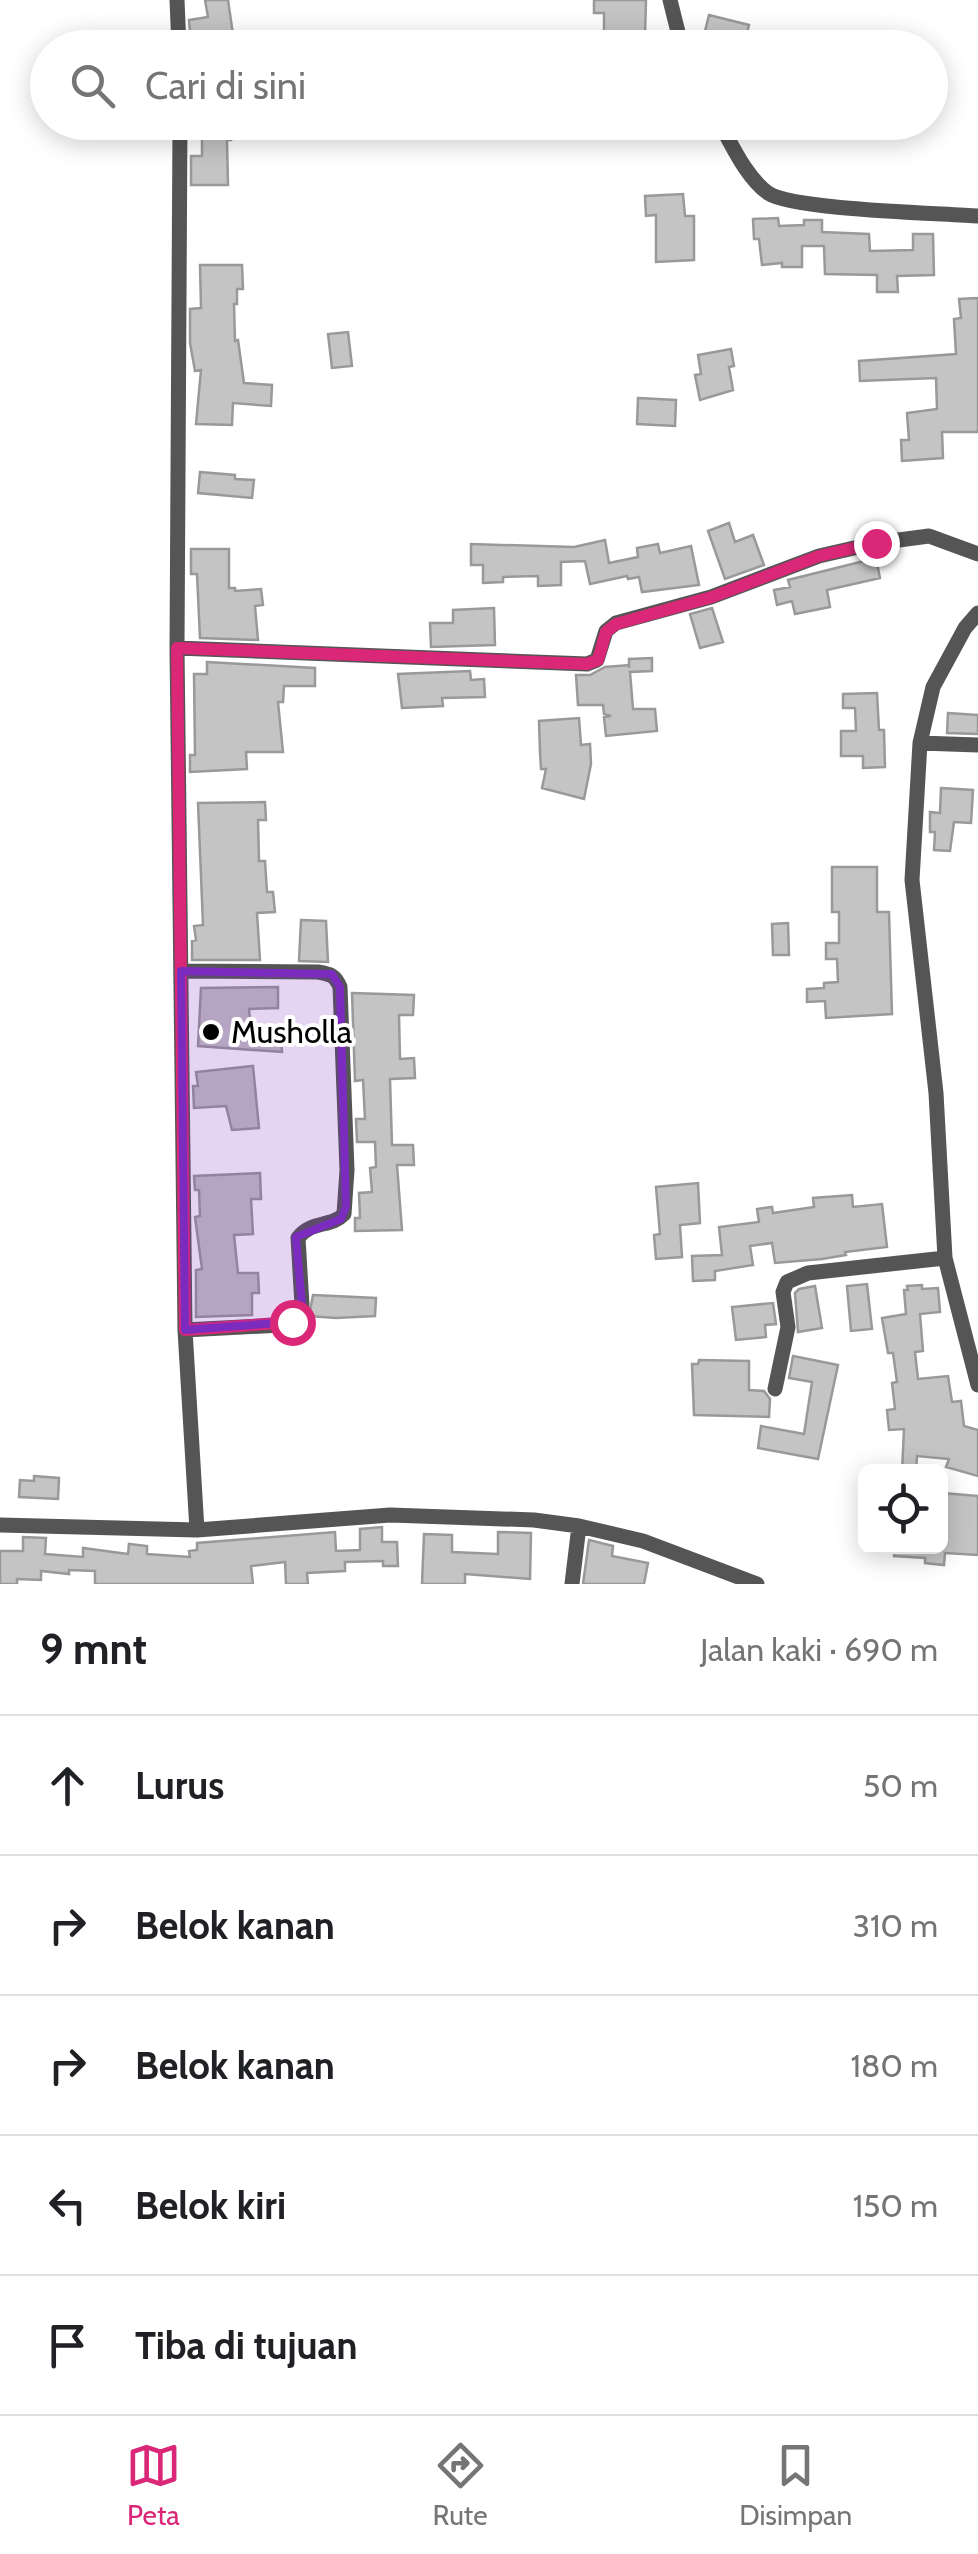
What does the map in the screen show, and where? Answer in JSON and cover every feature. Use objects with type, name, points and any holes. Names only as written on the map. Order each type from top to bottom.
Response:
[{"type":"street","points":[[176,0],[178,30]]},
{"type":"street","points":[[670,0],[678,30]]},
{"type":"street","points":[[180,140],[177,648],[185,1330],[197,1530]]},
{"type":"street","points":[[730,140],[752,176],[770,194],[849,208],[978,216]]},
{"type":"street","points":[[177,648],[587,664],[598,660],[606,632],[616,624],[712,597],[819,556],[929,536],[978,554]]},
{"type":"street","points":[[978,613],[965,628],[934,687],[920,743],[912,880],[936,1093],[945,1258],[978,1385]]},
{"type":"street","points":[[920,743],[978,745]]},
{"type":"street","points":[[181,970],[332,974],[340,986],[347,1170],[344,1214],[336,1221],[309,1226],[298,1238],[302,1299],[296,1318],[282,1325],[185,1330]]},
{"type":"street","points":[[776,1389],[788,1327],[784,1292],[788,1282],[808,1273],[945,1258]]},
{"type":"street","points":[[0,1525],[197,1530],[390,1515],[534,1520],[643,1541],[757,1584]]},
{"type":"street","points":[[572,1584],[579,1526]]},
{"type":"highlighted area","points":[[181,971],[332,974],[340,987],[346,1207],[341,1219],[296,1237],[302,1305],[292,1322],[185,1330]]},
{"type":"building","points":[[205,0],[228,0],[232,30],[190,30],[189,20],[208,17]]},
{"type":"building","points":[[594,0],[646,0],[645,30],[604,30],[604,13],[594,13]]},
{"type":"building","points":[[709,15],[749,25],[748,30],[705,30]]},
{"type":"building","points":[[202,140],[227,140],[228,185],[191,185],[191,156],[202,156]]},
{"type":"building","points":[[683,194],[685,216],[694,216],[694,260],[656,262],[656,215],[646,216],[645,196]]},
{"type":"building","points":[[778,218],[779,226],[822,220],[822,232],[869,234],[870,251],[913,250],[913,234],[933,234],[934,275],[897,276],[898,292],[877,292],[877,275],[825,274],[824,246],[802,246],[802,267],[762,265],[753,219]]},
{"type":"building","points":[[200,265],[242,265],[243,289],[237,289],[234,304],[235,341],[238,340],[244,383],[272,385],[271,406],[233,403],[232,425],[196,424],[201,370],[195,371],[190,309],[201,308]]},
{"type":"building","points":[[978,298],[978,432],[942,432],[943,458],[902,461],[901,440],[909,440],[907,413],[937,409],[936,378],[860,381],[859,361],[956,354],[954,319],[961,318],[959,299]]},
{"type":"building","points":[[348,332],[352,366],[332,368],[328,334]]},
{"type":"building","points":[[731,349],[733,390],[700,400],[695,375],[701,374],[698,355]]},
{"type":"building","points":[[638,398],[676,400],[675,426],[637,424]]},
{"type":"building","points":[[200,472],[254,480],[252,498],[198,493]]},
{"type":"building","points":[[729,523],[735,542],[753,535],[764,565],[725,579],[708,531]]},
{"type":"building","points":[[605,540],[609,563],[638,557],[637,548],[658,544],[660,553],[691,546],[699,585],[642,592],[639,577],[627,576],[590,584],[585,561],[561,562],[561,585],[538,586],[538,576],[503,577],[503,582],[483,583],[483,565],[471,565],[471,544],[574,547]]},
{"type":"building","points":[[191,549],[229,549],[229,588],[261,589],[263,605],[255,606],[258,640],[200,638],[197,574],[191,574]]},
{"type":"building","points":[[876,558],[880,578],[827,590],[830,607],[795,614],[792,601],[777,605],[774,590],[790,587],[788,580]]},
{"type":"building","points":[[494,608],[495,645],[431,647],[430,623],[453,623],[453,610]]},
{"type":"building","points":[[712,608],[723,642],[700,648],[690,614]]},
{"type":"building","points":[[652,658],[652,671],[630,672],[633,709],[655,709],[657,731],[606,736],[604,717],[611,716],[604,714],[603,705],[578,705],[576,675],[629,665],[629,659]]},
{"type":"building","points":[[207,662],[315,668],[315,686],[284,686],[283,702],[278,702],[283,752],[246,752],[247,769],[190,772],[190,755],[195,755],[194,674],[207,674]]},
{"type":"building","points":[[470,671],[471,680],[484,679],[485,697],[442,698],[443,706],[402,708],[398,674]]},
{"type":"building","points":[[877,693],[885,767],[863,768],[863,756],[841,756],[841,731],[856,731],[855,708],[843,708],[843,694]]},
{"type":"building","points":[[948,713],[978,715],[978,734],[947,733]]},
{"type":"building","points":[[579,718],[581,745],[590,744],[591,764],[584,799],[542,788],[546,769],[541,769],[539,721]]},
{"type":"building","points":[[941,788],[973,790],[971,823],[954,822],[950,851],[934,850],[935,832],[930,832],[930,812],[940,813]]},
{"type":"building","points":[[265,802],[266,820],[258,820],[259,861],[265,861],[267,892],[273,892],[275,912],[257,913],[260,960],[192,960],[194,926],[203,925],[198,803]]},
{"type":"building","points":[[832,867],[877,867],[877,912],[889,912],[892,1014],[826,1018],[825,1001],[807,1002],[807,989],[838,982],[837,959],[826,959],[826,943],[839,943],[839,912],[832,912]]},
{"type":"building","points":[[301,920],[326,921],[328,962],[299,961]]},
{"type":"building","points":[[788,923],[789,955],[773,955],[772,924]]},
{"type":"building","points":[[278,987],[278,1008],[249,1009],[252,1041],[281,1038],[282,1052],[198,1046],[201,988]]},
{"type":"building","points":[[352,993],[414,995],[413,1015],[399,1015],[400,1059],[414,1058],[415,1078],[390,1079],[392,1145],[413,1145],[414,1165],[397,1165],[402,1230],[355,1231],[355,1218],[360,1218],[359,1193],[372,1192],[370,1168],[376,1167],[375,1142],[357,1142],[356,1119],[365,1119],[363,1080],[355,1081]]},
{"type":"building","points":[[253,1066],[259,1128],[232,1130],[226,1106],[194,1108],[196,1072]]},
{"type":"building","points":[[260,1173],[261,1199],[251,1199],[253,1234],[234,1235],[238,1273],[258,1273],[259,1293],[252,1293],[252,1315],[196,1317],[196,1270],[202,1269],[195,1217],[200,1216],[199,1190],[195,1190],[194,1176]]},
{"type":"building","points":[[698,1183],[700,1223],[680,1225],[682,1257],[656,1259],[654,1235],[660,1234],[656,1187]]},
{"type":"building","points":[[852,1195],[853,1207],[882,1204],[887,1247],[775,1263],[772,1243],[750,1246],[753,1265],[715,1271],[715,1280],[693,1281],[692,1256],[722,1255],[719,1227],[759,1222],[757,1209],[772,1207],[773,1213],[814,1207],[813,1198]]},
{"type":"building","points":[[867,1284],[872,1329],[851,1331],[847,1286]]},
{"type":"building","points":[[815,1286],[822,1328],[798,1332],[795,1293]]},
{"type":"building","points":[[907,1286],[938,1288],[940,1312],[920,1314],[923,1351],[915,1352],[918,1379],[948,1376],[952,1402],[961,1401],[964,1426],[978,1430],[978,1476],[948,1468],[949,1459],[917,1456],[916,1464],[902,1464],[904,1429],[889,1430],[887,1410],[895,1409],[892,1383],[897,1382],[882,1318],[906,1314]]},
{"type":"building","points":[[313,1295],[376,1298],[375,1316],[309,1316]]},
{"type":"building","points":[[773,1303],[776,1324],[765,1325],[766,1337],[736,1340],[732,1307]]},
{"type":"building","points":[[793,1356],[838,1365],[818,1459],[758,1448],[761,1426],[804,1434],[812,1382],[789,1378]]},
{"type":"building","points":[[699,1360],[749,1361],[749,1390],[764,1391],[770,1399],[769,1417],[694,1415],[692,1364]]},
{"type":"building","points":[[34,1476],[59,1478],[58,1499],[19,1497],[20,1480],[34,1481]]},
{"type":"building","points":[[948,1493],[978,1496],[978,1555],[948,1553]]},
{"type":"building","points":[[382,1527],[382,1542],[397,1542],[398,1566],[383,1566],[383,1561],[345,1562],[345,1571],[307,1573],[308,1584],[286,1584],[285,1562],[251,1566],[253,1584],[95,1584],[95,1571],[69,1570],[69,1574],[41,1571],[41,1580],[17,1579],[17,1584],[0,1584],[0,1551],[23,1551],[23,1537],[46,1538],[45,1554],[83,1557],[83,1548],[128,1554],[129,1544],[147,1546],[147,1554],[190,1557],[189,1551],[197,1550],[197,1543],[335,1532],[336,1551],[360,1550],[360,1529]]},
{"type":"building","points":[[498,1532],[531,1533],[530,1579],[465,1574],[465,1584],[422,1584],[424,1534],[452,1535],[452,1552],[498,1554]]},
{"type":"building","points":[[589,1540],[613,1546],[612,1556],[648,1563],[644,1584],[583,1584]]},
{"type":"building","points":[[945,1554],[944,1565],[925,1563],[925,1558],[894,1556]]},
{"type":"place","name":"Musholla","points":[[211,1032]]},
{"type":"route","points":[[292,1322],[185,1330],[177,648],[587,664],[598,660],[606,632],[616,624],[712,597],[819,556],[876,543]]}]
